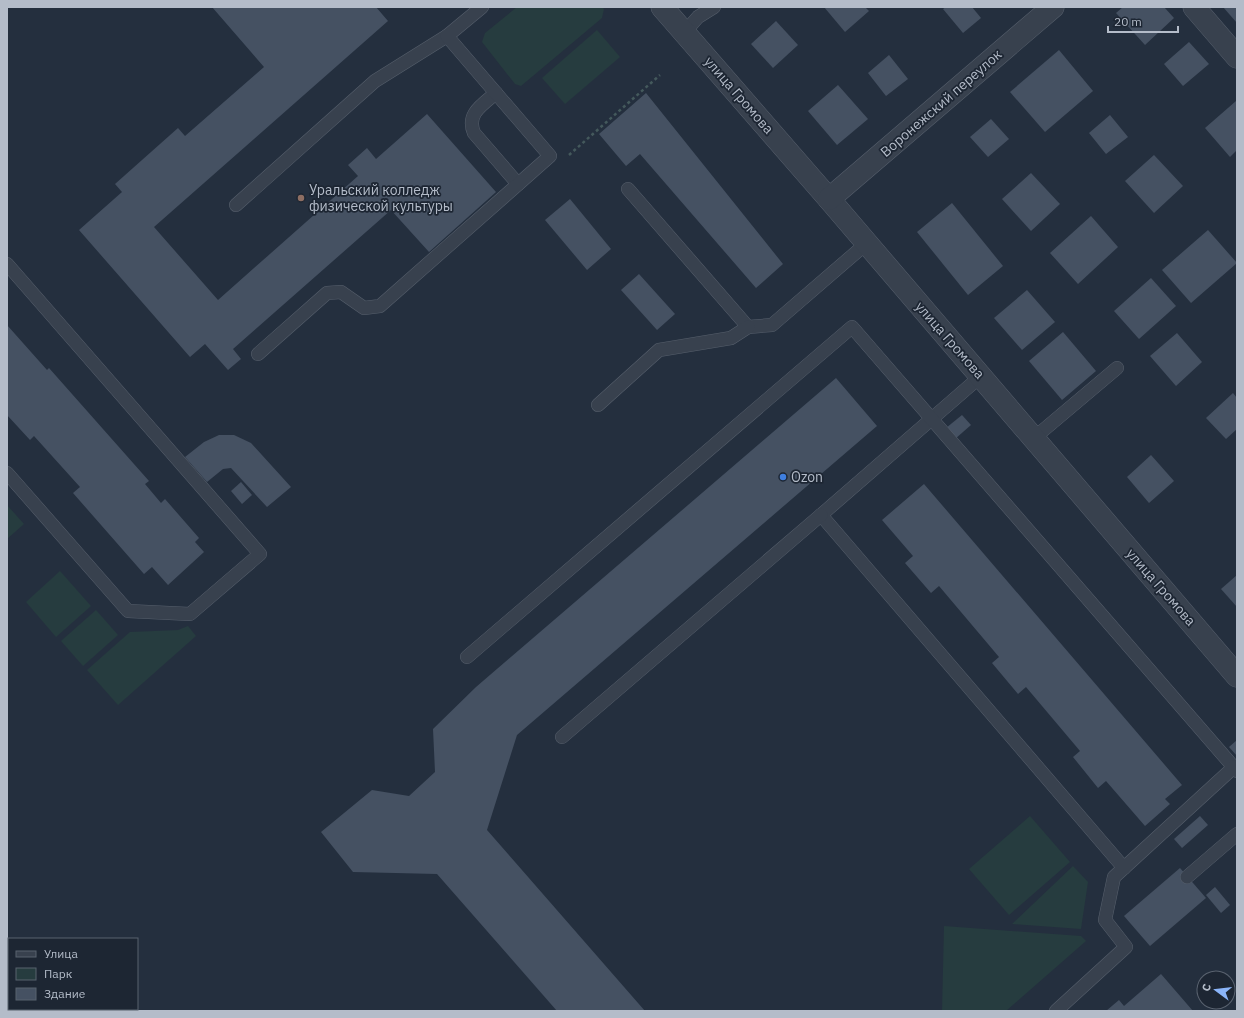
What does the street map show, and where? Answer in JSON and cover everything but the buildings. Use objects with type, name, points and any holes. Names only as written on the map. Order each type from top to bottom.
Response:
[{"type":"street","name":"улица Громова","points":[[662,7],[867,243],[1237,676]]},
{"type":"street","name":"Воронежский переулок","points":[[829,199],[1054,7]]},
{"type":"street","points":[[1194,7],[1237,57]]},
{"type":"lane","points":[[236,205],[375,81],[447,36],[482,7]]},
{"type":"lane","points":[[684,32],[698,17],[714,7]]},
{"type":"lane","points":[[258,354],[327,293],[341,292],[364,308],[380,306],[550,156],[447,36]]},
{"type":"lane","points":[[496,93],[473,115],[470,124],[474,133],[518,184]]},
{"type":"lane","points":[[628,189],[748,327]]},
{"type":"lane","points":[[598,405],[659,350],[731,338],[748,327],[772,325],[867,243]]},
{"type":"lane","points":[[7,264],[194,473],[260,554],[190,614],[128,611],[7,473]]},
{"type":"lane","points":[[467,658],[852,327],[931,420],[1236,769],[1114,877],[1105,920],[1126,947],[1056,1011]]},
{"type":"lane","points":[[1034,438],[1117,368]]},
{"type":"lane","points":[[562,737],[821,516],[981,376]]},
{"type":"lane","points":[[821,516],[1124,868]]},
{"type":"lane","points":[[1187,877],[1237,834]]},
{"type":"path","points":[[568,155],[660,75]]},
{"type":"green space","points":[[517,7],[602,7],[604,9],[602,18],[521,86],[515,84],[482,42],[485,33]]},
{"type":"green space","points":[[597,30],[620,57],[565,104],[542,78]]},
{"type":"green space","points":[[7,505],[24,524],[7,539]]},
{"type":"green space","points":[[60,571],[91,606],[56,637],[26,602]]},
{"type":"green space","points":[[96,610],[118,635],[83,666],[61,641]]},
{"type":"green space","points":[[188,626],[196,636],[118,705],[87,670],[130,632],[178,630]]},
{"type":"green space","points":[[1030,816],[1070,862],[1009,915],[969,869]]},
{"type":"green space","points":[[1073,866],[1088,882],[1081,929],[1012,924]]},
{"type":"green space","points":[[944,926],[1081,936],[1086,941],[1006,1011],[942,1011]]},
{"type":"place","name":"Уральский колледж физической культуры","points":[[301,198]]},
{"type":"place","name":"Ozon","points":[[783,477]]}]
